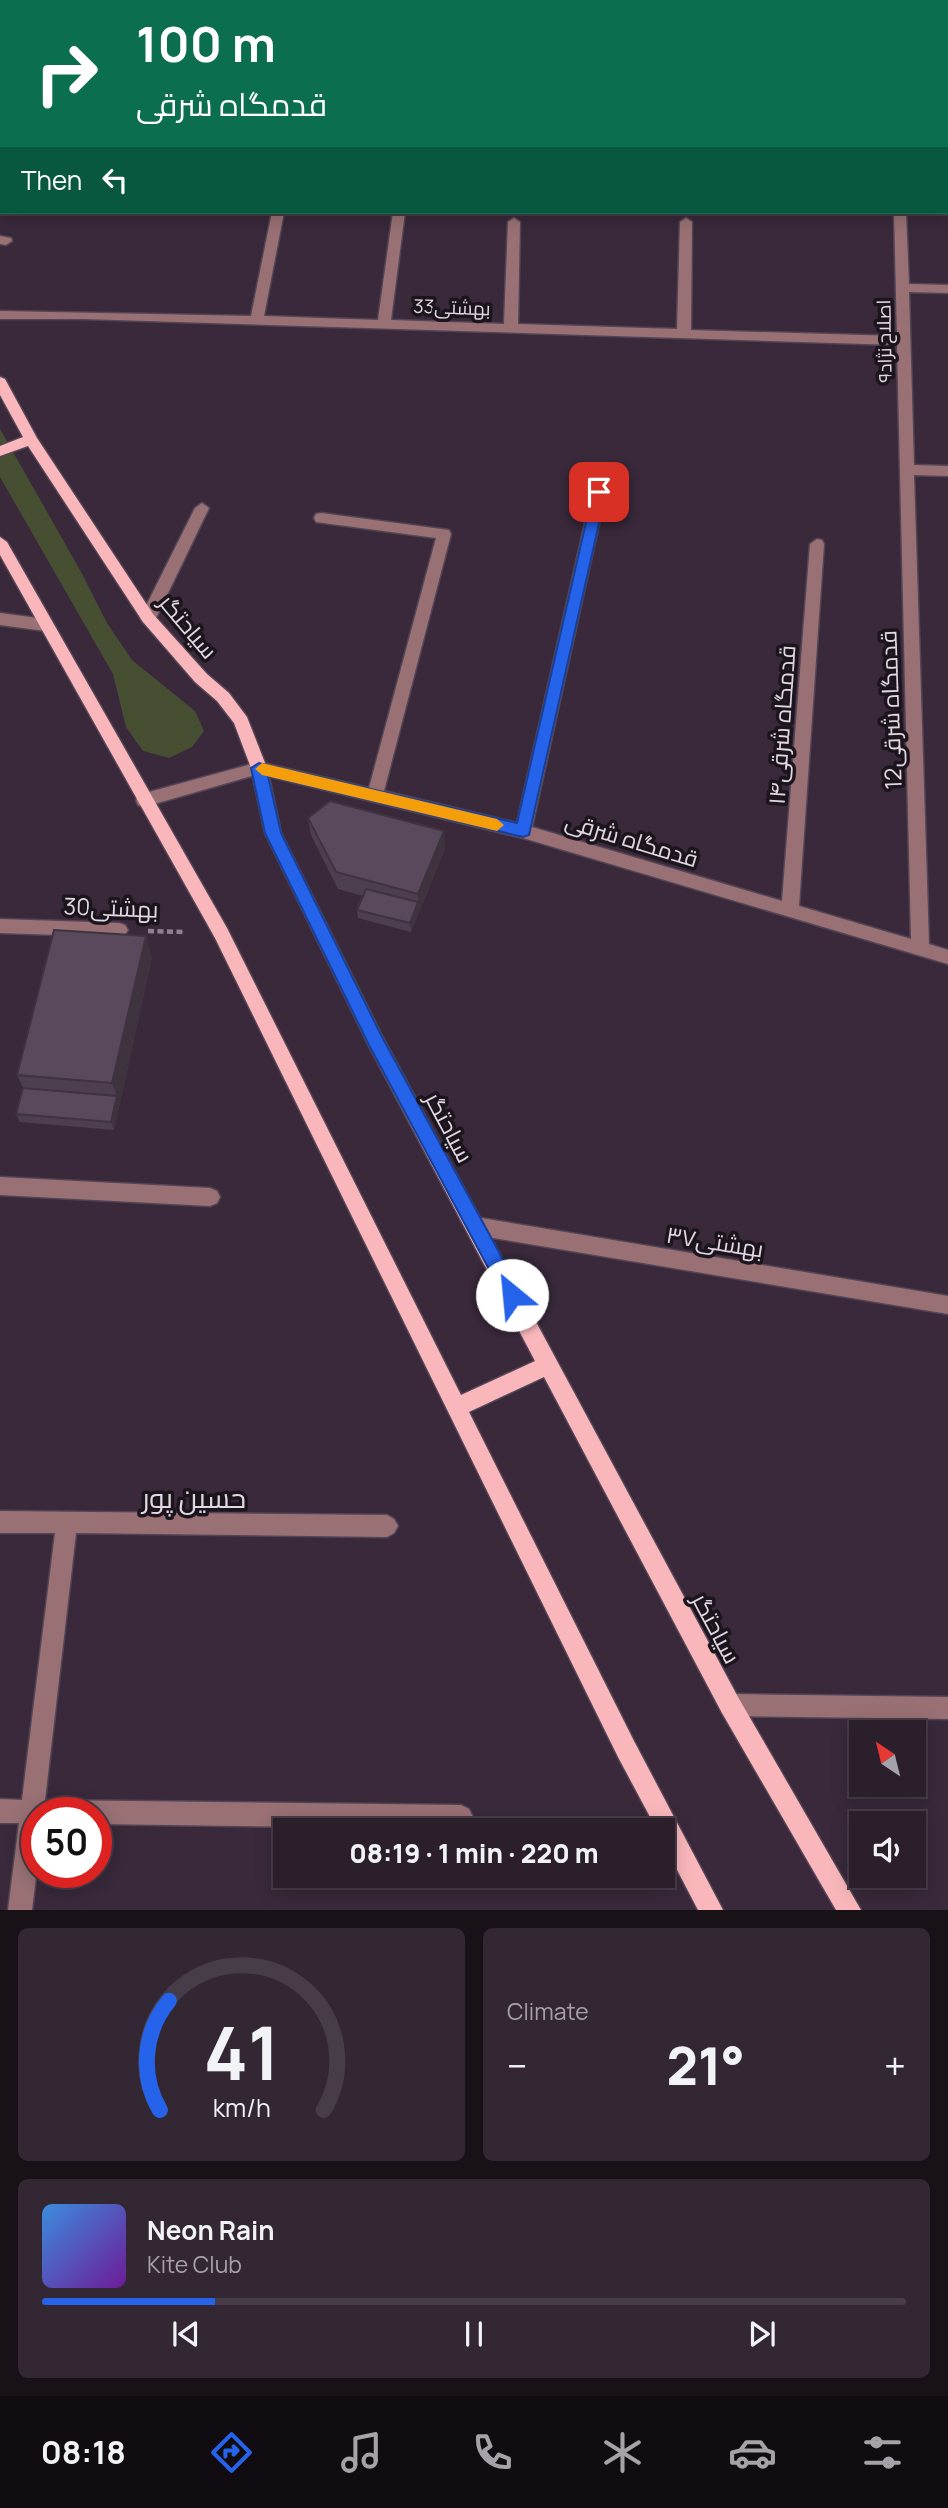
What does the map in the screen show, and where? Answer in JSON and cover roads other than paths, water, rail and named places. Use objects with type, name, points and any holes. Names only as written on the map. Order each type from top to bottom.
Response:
[{"type":"main road","name":"سیاحتگر","points":[[0,382],[31,439],[148,618],[201,678],[223,697],[241,721],[259,768],[273,833],[375,1040],[730,1705],[849,1909]]},
{"type":"main road","points":[[0,450],[31,439]]},
{"type":"main road","points":[[0,542],[221,933],[626,1749],[711,1909]]},
{"type":"main road","points":[[458,1407],[550,1364]]},
{"type":"street","points":[[257,320],[278,214]]},
{"type":"street","points":[[384,324],[399,214]]},
{"type":"street","name":"اصلاح نژاد۹","points":[[900,214],[905,470]]},
{"type":"street","points":[[512,328],[514,222]]},
{"type":"street","points":[[684,333],[686,222]]},
{"type":"street","points":[[902,288],[948,289]]},
{"type":"street","name":"33بهشتی","points":[[0,315],[257,320],[903,341]]},
{"type":"street","points":[[905,470],[948,471]]},
{"type":"street","name":"12قدمگاه شرقی","points":[[905,470],[920,948]]},
{"type":"street","points":[[523,831],[599,492]]},
{"type":"street","points":[[148,618],[202,508]]},
{"type":"street","points":[[321,518],[444,534],[375,795]]},
{"type":"street","name":"قدمگاه شرقی۱۴","points":[[790,910],[817,544]]},
{"type":"street","points":[[0,619],[45,625]]},
{"type":"street","points":[[144,800],[259,768]]},
{"type":"street","name":"قدمگاه شرقی","points":[[259,768],[523,831],[948,957]]},
{"type":"street","name":"30بهشتی","points":[[0,926],[120,930]]},
{"type":"street","points":[[0,1186],[210,1197]]},
{"type":"street","name":"بهشتی۳۷","points":[[475,1226],[948,1304]]},
{"type":"street","name":"حسین پور","points":[[0,1522],[387,1526]]},
{"type":"street","points":[[35,1797],[67,1524]]},
{"type":"street","points":[[730,1705],[948,1708]]},
{"type":"street","points":[[0,1811],[21,1812]]},
{"type":"street","points":[[112,1813],[461,1817]]},
{"type":"street","points":[[20,1909],[23,1888]]}]
